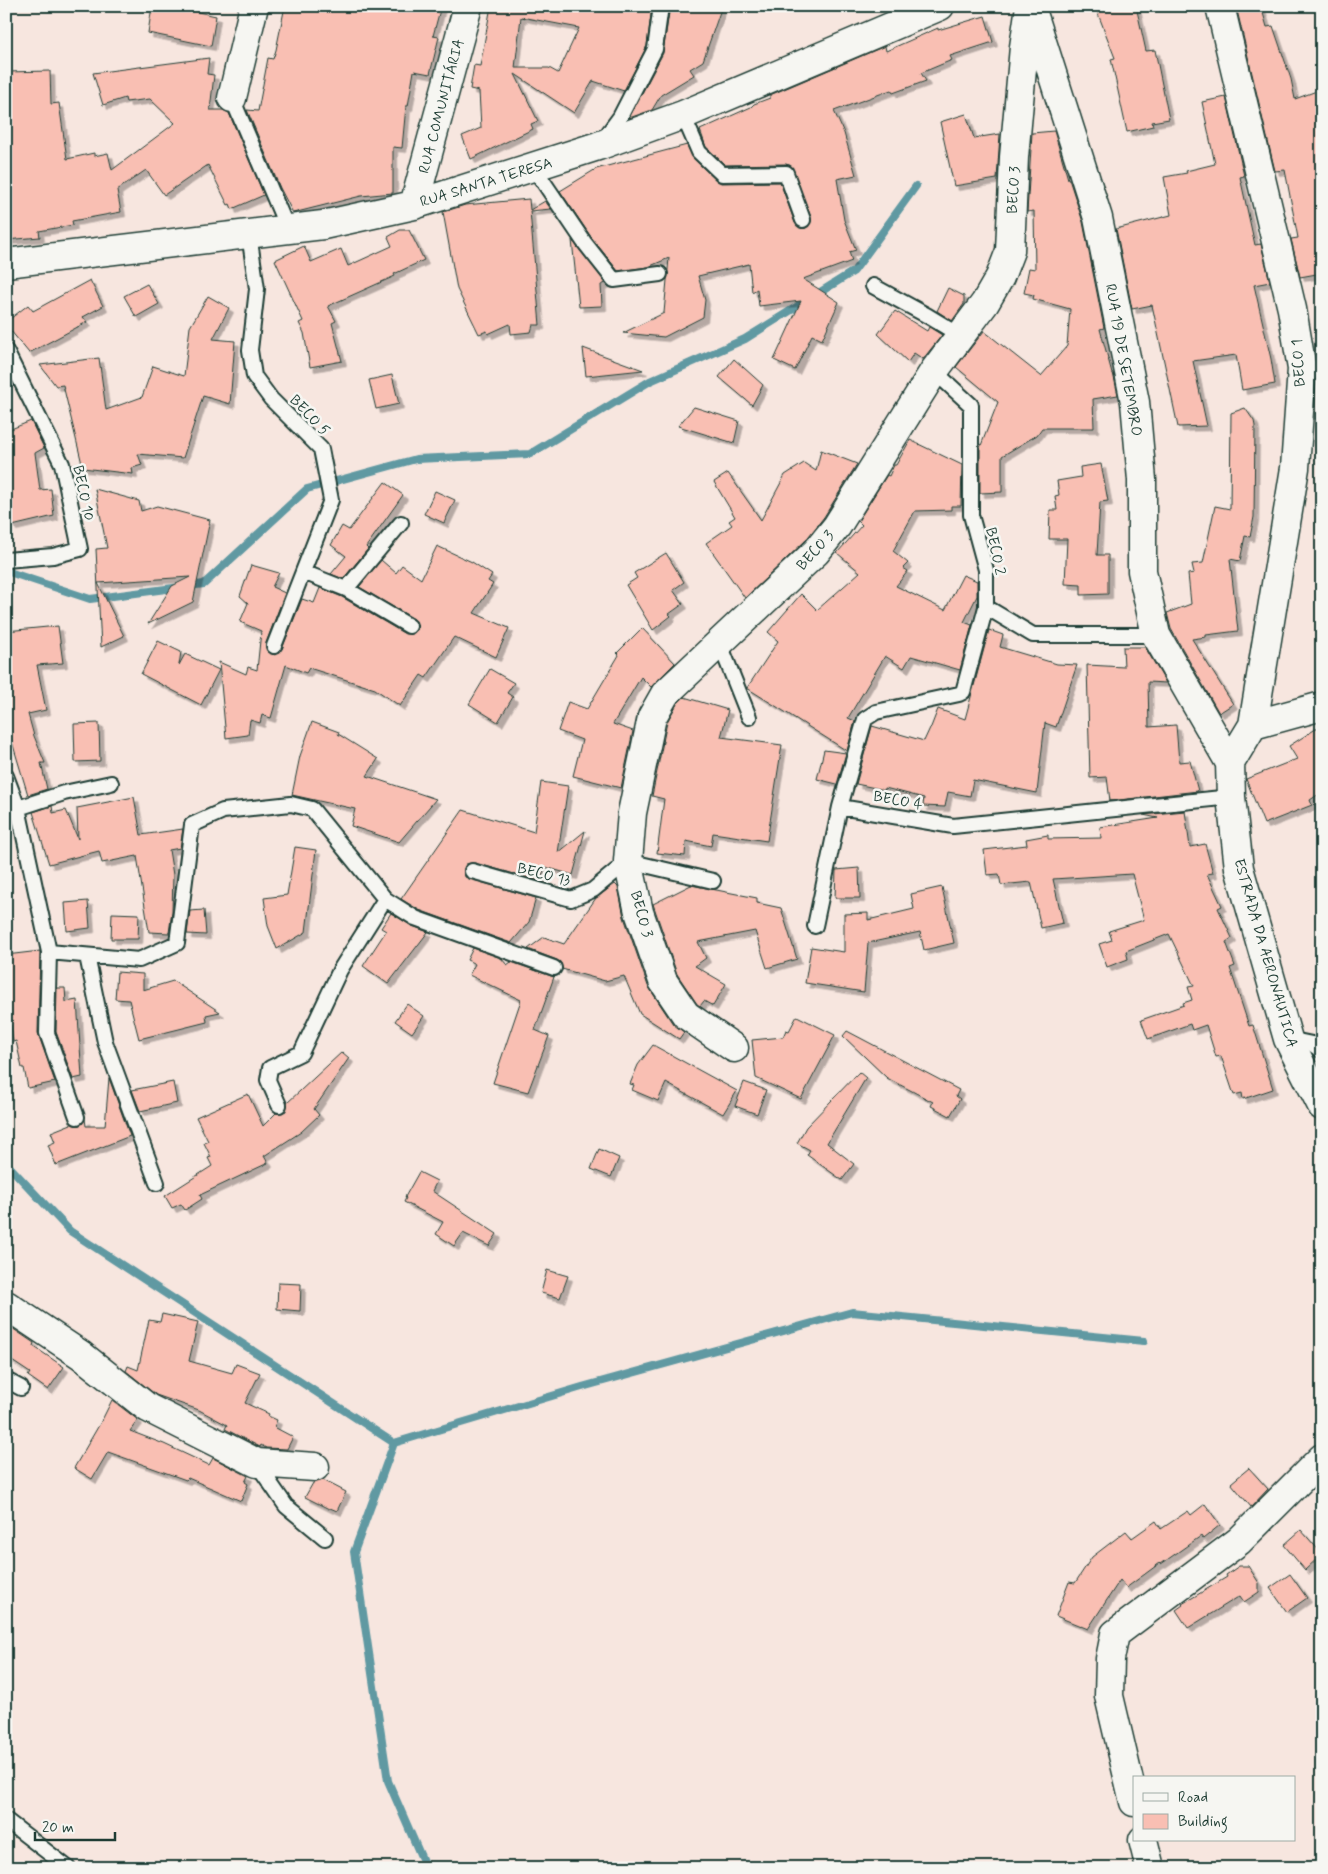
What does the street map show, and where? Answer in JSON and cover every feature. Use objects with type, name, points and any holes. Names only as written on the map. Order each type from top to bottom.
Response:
[{"type":"street","points":[[232,98],[254,6]]},
{"type":"street","name":"RUA COMUNITÁRIA","points":[[414,205],[468,6]]},
{"type":"street","name":"RUA SANTA TERESA","points":[[6,263],[322,226],[414,205],[534,168],[683,115],[940,6]]},
{"type":"street","name":"BECO 3","points":[[734,1048],[686,1015],[663,980],[639,912],[628,861],[632,813],[652,717],[665,694],[816,552],[837,526],[934,371],[986,303],[1010,251],[1015,148],[1024,47],[1030,6]]},
{"type":"street","name":"RUA 19 DE SETEMBRO","points":[[1030,6],[1098,218],[1135,402],[1142,480],[1142,571],[1156,635],[1230,763]]},
{"type":"street","name":"BECO 1","points":[[1220,6],[1292,309],[1302,369],[1295,468],[1253,725]]},
{"type":"street","points":[[1230,763],[1253,725],[1322,706]]},
{"type":"street","name":"ESTRADA DA AERONAUTICA","points":[[1230,763],[1231,797],[1239,868],[1288,1039],[1322,1106]]},
{"type":"street","points":[[6,1305],[81,1355],[148,1408],[257,1463],[316,1467]]},
{"type":"street","points":[[1133,1798],[1109,1696],[1110,1659],[1115,1634],[1239,1541],[1322,1458]]},
{"type":"street","points":[[1144,1842],[1150,1868]]},
{"type":"lane","points":[[598,146],[620,117],[655,50],[660,6]]},
{"type":"lane","points":[[232,98],[288,230]]},
{"type":"lane","points":[[683,115],[699,152],[722,174],[786,173],[803,220]]},
{"type":"lane","points":[[534,168],[584,242],[614,280],[660,274]]},
{"type":"lane","name":"BECO 5","points":[[249,234],[257,289],[250,350],[254,376],[271,399],[321,449],[331,500],[274,646]]},
{"type":"lane","points":[[873,286],[961,336]]},
{"type":"lane","name":"BECO 10","points":[[6,351],[62,464],[80,549],[53,556],[6,560]]},
{"type":"lane","name":"BECO 2","points":[[934,371],[971,405],[971,515],[986,570],[986,607]]},
{"type":"lane","points":[[346,588],[402,524]]},
{"type":"lane","points":[[304,572],[346,588],[409,626]]},
{"type":"lane","points":[[815,926],[840,807],[865,719],[876,712],[963,692],[986,607],[1034,635],[1156,635]]},
{"type":"lane","points":[[720,644],[749,718]]},
{"type":"lane","points":[[6,776],[18,808],[49,952],[47,1033],[77,1116]]},
{"type":"lane","points":[[18,808],[64,793],[111,783]]},
{"type":"lane","name":"BECO 4","points":[[840,807],[953,826],[1231,797]]},
{"type":"lane","points":[[49,952],[139,960],[177,943],[192,825],[223,811],[291,804],[312,809],[385,899],[415,918],[554,968]]},
{"type":"lane","points":[[628,861],[712,881]]},
{"type":"lane","name":"BECO 13","points":[[472,871],[571,899],[593,890],[628,861]]},
{"type":"lane","points":[[279,1104],[268,1080],[270,1068],[301,1052],[340,970],[385,899]]},
{"type":"lane","points":[[87,956],[105,1042],[157,1183]]},
{"type":"lane","points":[[1288,1039],[1312,1044],[1322,1051]]},
{"type":"lane","points":[[6,1380],[21,1388]]},
{"type":"lane","points":[[257,1463],[286,1506],[325,1538]]},
{"type":"lane","points":[[6,1820],[68,1868]]},
{"type":"building","points":[[152,6],[171,6],[216,16],[211,46],[148,33]]},
{"type":"building","points":[[285,6],[441,6],[433,36],[439,37],[430,74],[414,71],[408,106],[406,106],[402,148],[393,147],[393,193],[361,196],[293,213],[280,188],[247,110],[258,111],[268,58],[273,59],[276,50]]},
{"type":"building","points":[[491,6],[652,6],[647,46],[624,91],[593,81],[574,113],[515,74],[538,121],[531,124],[533,129],[471,159],[462,136],[481,128],[479,91],[470,89],[474,65],[480,66]],"holes":[[[521,17],[579,28],[558,73],[549,68],[515,68]]]},
{"type":"building","points":[[670,6],[722,6],[703,61],[690,69],[694,75],[661,95],[652,110],[629,118],[663,53]]},
{"type":"building","points":[[1095,6],[1136,6],[1146,51],[1155,50],[1169,119],[1152,122],[1153,126],[1127,132],[1111,59],[1115,58]]},
{"type":"building","points":[[1236,6],[1261,6],[1267,27],[1273,26],[1291,79],[1295,99],[1322,89],[1322,273],[1300,277],[1291,239],[1298,238],[1285,170],[1275,171]]},
{"type":"building","points":[[985,16],[993,42],[950,56],[952,60],[921,73],[926,81],[893,93],[891,90],[834,111],[844,133],[856,175],[837,179],[844,220],[856,250],[849,252],[852,261],[803,279],[839,302],[822,340],[812,335],[795,370],[774,360],[801,301],[759,306],[757,289],[752,292],[749,264],[698,276],[705,300],[703,317],[664,337],[623,333],[664,313],[669,258],[648,267],[618,271],[591,237],[560,191],[596,169],[687,145],[693,158],[721,183],[780,182],[795,223],[801,228],[806,228],[811,222],[811,217],[791,166],[786,164],[725,165],[706,147],[700,130],[770,98],[770,95],[885,46],[886,51],[938,28],[938,30]]},
{"type":"building","points":[[209,58],[207,74],[214,75],[210,110],[223,110],[229,113],[264,195],[232,209],[230,204],[228,205],[208,165],[164,195],[146,170],[117,190],[121,212],[72,221],[73,225],[39,231],[40,237],[6,240],[6,72],[50,71],[51,104],[59,103],[67,159],[94,153],[94,156],[108,153],[112,170],[175,123],[150,99],[126,102],[125,98],[103,105],[93,73]]},
{"type":"building","points":[[1226,97],[1244,176],[1240,177],[1255,245],[1261,244],[1270,282],[1254,285],[1275,384],[1242,390],[1236,355],[1193,361],[1207,426],[1178,427],[1152,305],[1132,309],[1116,229],[1171,215],[1164,177],[1187,173],[1186,171],[1215,164],[1202,102]]},
{"type":"building","points":[[966,114],[974,138],[1000,134],[997,179],[954,186],[940,122]]},
{"type":"building","points":[[1054,131],[1083,222],[1104,328],[1100,329],[1118,395],[1093,399],[1094,428],[1042,428],[1037,435],[1002,456],[1002,492],[980,493],[980,448],[998,402],[956,367],[984,331],[1041,376],[1067,346],[1070,309],[1033,299],[1034,295],[1024,293],[1029,268],[1035,269],[1034,211],[1027,212],[1032,133]]},
{"type":"building","points":[[529,199],[530,210],[545,201],[551,209],[530,211],[540,325],[533,325],[531,332],[511,334],[510,324],[488,334],[487,331],[479,334],[457,289],[443,212],[465,205]]},
{"type":"building","points":[[400,230],[409,230],[424,260],[394,274],[395,276],[328,306],[336,321],[332,323],[342,361],[310,367],[304,333],[299,323],[303,321],[275,260],[304,246],[311,262],[341,249],[348,266],[392,246],[388,237]]},
{"type":"building","points":[[572,240],[606,283],[601,285],[602,306],[579,307]]},
{"type":"building","points":[[90,280],[103,306],[83,317],[87,322],[29,353],[6,325],[6,322],[28,305],[33,311]]},
{"type":"building","points":[[147,284],[159,304],[136,317],[124,296]]},
{"type":"building","points":[[948,288],[964,296],[964,304],[952,321],[937,311]]},
{"type":"building","points":[[208,296],[229,308],[213,339],[235,341],[230,404],[203,396],[183,458],[138,454],[142,465],[132,468],[133,474],[83,468],[63,385],[56,386],[40,365],[99,358],[106,410],[142,397],[153,366],[184,376],[190,327]]},
{"type":"building","points":[[895,311],[927,331],[929,327],[942,335],[923,359],[914,353],[908,362],[878,334]]},
{"type":"building","points":[[583,348],[643,370],[586,376]]},
{"type":"building","points":[[734,359],[763,385],[752,405],[719,377]]},
{"type":"building","points":[[392,375],[399,404],[376,409],[369,380]]},
{"type":"building","points":[[694,407],[739,421],[734,443],[678,426]]},
{"type":"building","points":[[1245,408],[1254,421],[1255,426],[1254,517],[1250,537],[1245,536],[1240,561],[1230,559],[1238,631],[1206,635],[1206,637],[1192,639],[1233,704],[1219,713],[1171,629],[1167,613],[1191,604],[1188,574],[1194,573],[1192,564],[1203,563],[1215,506],[1230,509],[1231,413]]},
{"type":"building","points":[[31,421],[44,448],[35,453],[40,490],[51,489],[54,516],[12,526],[11,522],[6,523],[6,431]]},
{"type":"building","points":[[910,440],[962,465],[961,506],[951,506],[951,510],[915,511],[893,551],[908,563],[903,568],[908,571],[896,586],[945,610],[963,575],[977,581],[977,596],[964,622],[972,625],[960,670],[911,656],[904,668],[885,656],[848,718],[855,721],[847,751],[747,688],[778,641],[768,632],[801,594],[817,610],[860,572],[837,553],[862,525],[858,521],[887,475],[889,476]]},
{"type":"building","points":[[821,450],[857,464],[824,517],[805,541],[745,598],[706,543],[732,525],[729,521],[735,517],[714,482],[728,473],[761,520],[785,475],[804,463],[816,471]]},
{"type":"building","points":[[1101,464],[1108,501],[1100,502],[1097,555],[1108,555],[1108,594],[1081,595],[1081,585],[1065,584],[1067,539],[1049,539],[1050,510],[1057,510],[1055,496],[1059,495],[1057,481],[1081,477],[1080,467]]},
{"type":"building","points":[[385,482],[403,495],[366,547],[368,549],[343,579],[331,574],[346,556],[331,545],[342,526],[349,530]]},
{"type":"building","points":[[95,489],[139,501],[141,511],[157,506],[210,520],[193,602],[148,624],[172,586],[190,577],[98,583],[124,636],[101,647],[96,549],[107,548]]},
{"type":"building","points":[[435,491],[455,500],[444,523],[424,514]]},
{"type":"building","points":[[437,546],[472,562],[492,575],[488,581],[493,584],[474,613],[509,628],[496,657],[454,637],[426,678],[421,675],[400,706],[375,689],[309,668],[306,673],[286,665],[271,718],[262,715],[260,723],[250,720],[248,735],[226,738],[219,662],[246,674],[248,667],[257,670],[261,631],[240,622],[248,603],[240,596],[251,565],[279,573],[272,587],[285,593],[266,643],[267,651],[275,655],[282,649],[302,599],[314,603],[320,588],[342,597],[405,634],[414,633],[418,627],[414,619],[359,587],[381,560],[396,573],[402,565],[421,579]]},
{"type":"building","points":[[666,553],[684,582],[673,590],[683,604],[669,614],[671,616],[653,630],[626,585],[637,578],[634,573]]},
{"type":"building","points":[[58,626],[63,663],[37,665],[46,710],[28,714],[34,736],[45,763],[41,763],[47,789],[28,795],[6,722],[6,631]]},
{"type":"building","points":[[642,628],[675,663],[651,687],[641,677],[613,724],[633,731],[621,788],[573,776],[582,740],[558,731],[568,702],[587,709],[619,655],[617,653]]},
{"type":"building","points":[[989,630],[1003,635],[1000,647],[1057,664],[1077,665],[1056,727],[1045,723],[1037,793],[973,780],[970,796],[948,792],[945,807],[923,806],[924,798],[885,788],[885,790],[856,784],[872,726],[924,741],[938,709],[965,719]]},
{"type":"building","points":[[158,641],[181,652],[179,665],[185,654],[219,670],[201,705],[141,674]]},
{"type":"building","points":[[1123,647],[1145,647],[1166,683],[1148,682],[1149,727],[1176,725],[1179,762],[1190,761],[1198,791],[1110,801],[1107,777],[1090,778],[1087,665],[1124,667]]},
{"type":"building","points":[[490,669],[514,683],[507,693],[513,697],[498,722],[469,704]]},
{"type":"building","points":[[684,697],[728,710],[721,737],[782,745],[767,841],[713,833],[711,846],[686,841],[685,856],[657,853],[664,799],[652,796],[667,722],[677,704]]},
{"type":"building","points":[[312,722],[339,732],[338,734],[378,759],[367,776],[436,799],[399,842],[351,826],[355,809],[292,795],[300,756]]},
{"type":"building","points":[[99,723],[100,761],[75,762],[74,724]]},
{"type":"building","points":[[1322,725],[1322,799],[1319,794],[1310,800],[1312,805],[1264,824],[1246,779],[1297,759],[1289,746]]},
{"type":"building","points":[[824,750],[846,753],[837,784],[817,779]]},
{"type":"building","points":[[541,782],[568,786],[558,853],[585,831],[573,875],[545,867],[540,881],[474,863],[466,864],[464,869],[465,877],[536,898],[529,922],[511,943],[419,910],[401,899],[463,810],[534,832]]},
{"type":"building","points":[[134,797],[141,835],[183,829],[180,848],[169,850],[173,875],[169,933],[149,932],[137,856],[102,863],[99,851],[49,864],[33,812],[52,806],[53,813],[66,810],[78,839],[77,808]]},
{"type":"building","points":[[1185,811],[1190,847],[1205,844],[1213,873],[1207,874],[1222,906],[1218,908],[1232,938],[1226,942],[1235,966],[1230,968],[1249,1026],[1253,1025],[1273,1089],[1243,1099],[1242,1093],[1234,1095],[1221,1056],[1216,1057],[1206,1025],[1192,1030],[1190,1024],[1148,1039],[1141,1020],[1184,1005],[1183,1003],[1192,1000],[1188,987],[1194,986],[1169,934],[1126,951],[1128,959],[1107,967],[1099,944],[1112,940],[1109,931],[1144,920],[1132,874],[1053,879],[1063,923],[1041,928],[1031,882],[1001,885],[999,874],[987,875],[984,850],[1027,845],[1026,839],[1048,835],[1048,839],[1101,838],[1100,827],[1158,818],[1143,815]]},
{"type":"building","points":[[295,847],[316,850],[306,932],[277,949],[268,926],[264,898],[287,895]]},
{"type":"building","points":[[859,868],[860,898],[835,898],[836,870]]},
{"type":"building","points":[[615,884],[618,887],[624,917],[648,986],[673,1024],[684,1032],[679,1039],[640,1014],[624,976],[605,981],[562,969],[561,963],[557,960],[528,949],[544,937],[564,944],[596,898]]},
{"type":"building","points":[[691,885],[757,898],[757,903],[781,908],[797,959],[767,968],[755,931],[698,942],[706,958],[695,966],[726,984],[713,1006],[704,1001],[700,1006],[697,1004],[677,974],[653,904]]},
{"type":"building","points":[[942,887],[954,943],[924,950],[920,932],[868,943],[864,992],[805,983],[811,947],[844,952],[844,914],[868,913],[868,920],[914,909],[911,894]]},
{"type":"building","points":[[88,901],[90,928],[67,931],[65,903]]},
{"type":"building","points":[[204,910],[206,935],[187,934],[190,911]]},
{"type":"building","points":[[112,913],[139,914],[138,939],[111,939]]},
{"type":"building","points":[[391,913],[410,925],[428,932],[388,984],[363,966],[386,931],[381,928]]},
{"type":"building","points":[[473,948],[501,958],[507,965],[511,962],[554,977],[535,1030],[549,1036],[528,1092],[493,1083],[521,1000],[469,975],[475,964],[467,960]]},
{"type":"building","points":[[40,951],[38,1033],[55,1082],[28,1088],[16,1041],[13,1042],[11,1025],[6,1026],[6,955]]},
{"type":"building","points":[[117,972],[143,974],[143,990],[173,981],[220,1012],[206,1015],[207,1022],[139,1039],[129,1000],[115,999]]},
{"type":"building","points":[[57,988],[65,988],[66,1002],[77,1000],[82,1077],[73,1079],[56,1032]]},
{"type":"building","points":[[407,1004],[424,1016],[412,1033],[395,1021]]},
{"type":"building","points":[[797,1016],[835,1035],[801,1099],[756,1078],[752,1040],[783,1037],[786,1030],[789,1031]]},
{"type":"building","points":[[847,1031],[959,1090],[956,1096],[960,1099],[950,1116],[931,1106],[933,1102],[887,1078],[843,1036]]},
{"type":"building","points":[[653,1045],[737,1091],[723,1114],[666,1083],[658,1101],[632,1090],[634,1085],[630,1084],[638,1065]]},
{"type":"building","points":[[342,1052],[349,1058],[314,1109],[319,1115],[301,1132],[264,1156],[268,1163],[200,1195],[202,1199],[185,1210],[181,1204],[172,1208],[165,1196],[212,1166],[208,1158],[211,1157],[204,1143],[208,1141],[196,1117],[248,1094],[263,1126],[276,1113],[286,1111],[287,1103]]},
{"type":"building","points":[[859,1072],[866,1078],[827,1143],[854,1164],[842,1180],[807,1155],[810,1150],[797,1143],[806,1127]]},
{"type":"building","points":[[109,1078],[130,1136],[56,1165],[48,1145],[55,1142],[51,1132],[71,1124],[80,1125],[85,1119],[86,1126],[105,1126]]},
{"type":"building","points":[[173,1082],[177,1103],[140,1111],[132,1090]]},
{"type":"building","points":[[744,1082],[766,1090],[757,1114],[735,1106]]},
{"type":"building","points":[[599,1149],[619,1158],[611,1177],[591,1169]]},
{"type":"building","points":[[419,1172],[437,1181],[432,1191],[497,1234],[489,1246],[463,1233],[454,1246],[436,1234],[443,1222],[404,1202]]},
{"type":"building","points":[[547,1270],[568,1276],[560,1298],[541,1293]]},
{"type":"building","points":[[278,1283],[301,1284],[300,1311],[277,1309]]},
{"type":"building","points":[[162,1314],[198,1322],[189,1361],[232,1373],[236,1364],[260,1373],[245,1403],[269,1414],[268,1416],[277,1420],[274,1427],[293,1437],[287,1449],[266,1448],[261,1445],[260,1447],[225,1429],[227,1425],[199,1410],[156,1395],[126,1371],[128,1366],[138,1370],[149,1320],[160,1322]]},
{"type":"building","points":[[6,1324],[34,1343],[33,1346],[64,1367],[48,1390],[28,1376],[30,1373],[6,1357]]},
{"type":"building","points":[[112,1400],[138,1420],[130,1431],[209,1465],[213,1458],[248,1476],[245,1482],[248,1484],[241,1501],[188,1478],[186,1480],[108,1452],[92,1479],[74,1468]]},
{"type":"building","points":[[1249,1468],[1268,1489],[1251,1507],[1231,1483]]},
{"type":"building","points":[[323,1480],[346,1492],[337,1511],[305,1497],[313,1483]]},
{"type":"building","points":[[1205,1504],[1220,1525],[1203,1539],[1201,1536],[1126,1588],[1120,1580],[1088,1629],[1056,1616],[1069,1582],[1075,1583],[1092,1557],[1126,1531],[1132,1538],[1156,1521],[1161,1529],[1188,1511],[1191,1515]]},
{"type":"building","points":[[1301,1530],[1322,1554],[1305,1570],[1284,1545]]},
{"type":"building","points":[[1239,1566],[1248,1566],[1259,1583],[1259,1592],[1244,1602],[1240,1596],[1188,1628],[1176,1610],[1182,1604],[1227,1577],[1226,1575]]},
{"type":"building","points":[[1290,1574],[1307,1598],[1287,1612],[1270,1588]]},
{"type":"waterway","points":[[6,571],[90,599],[204,584],[307,489],[416,459],[530,454],[650,381],[745,339],[854,271],[916,186]]},
{"type":"waterway","points":[[6,1163],[70,1231],[394,1443],[354,1552],[388,1781],[426,1868]]},
{"type":"waterway","points":[[394,1443],[582,1387],[852,1312],[1144,1341]]}]
